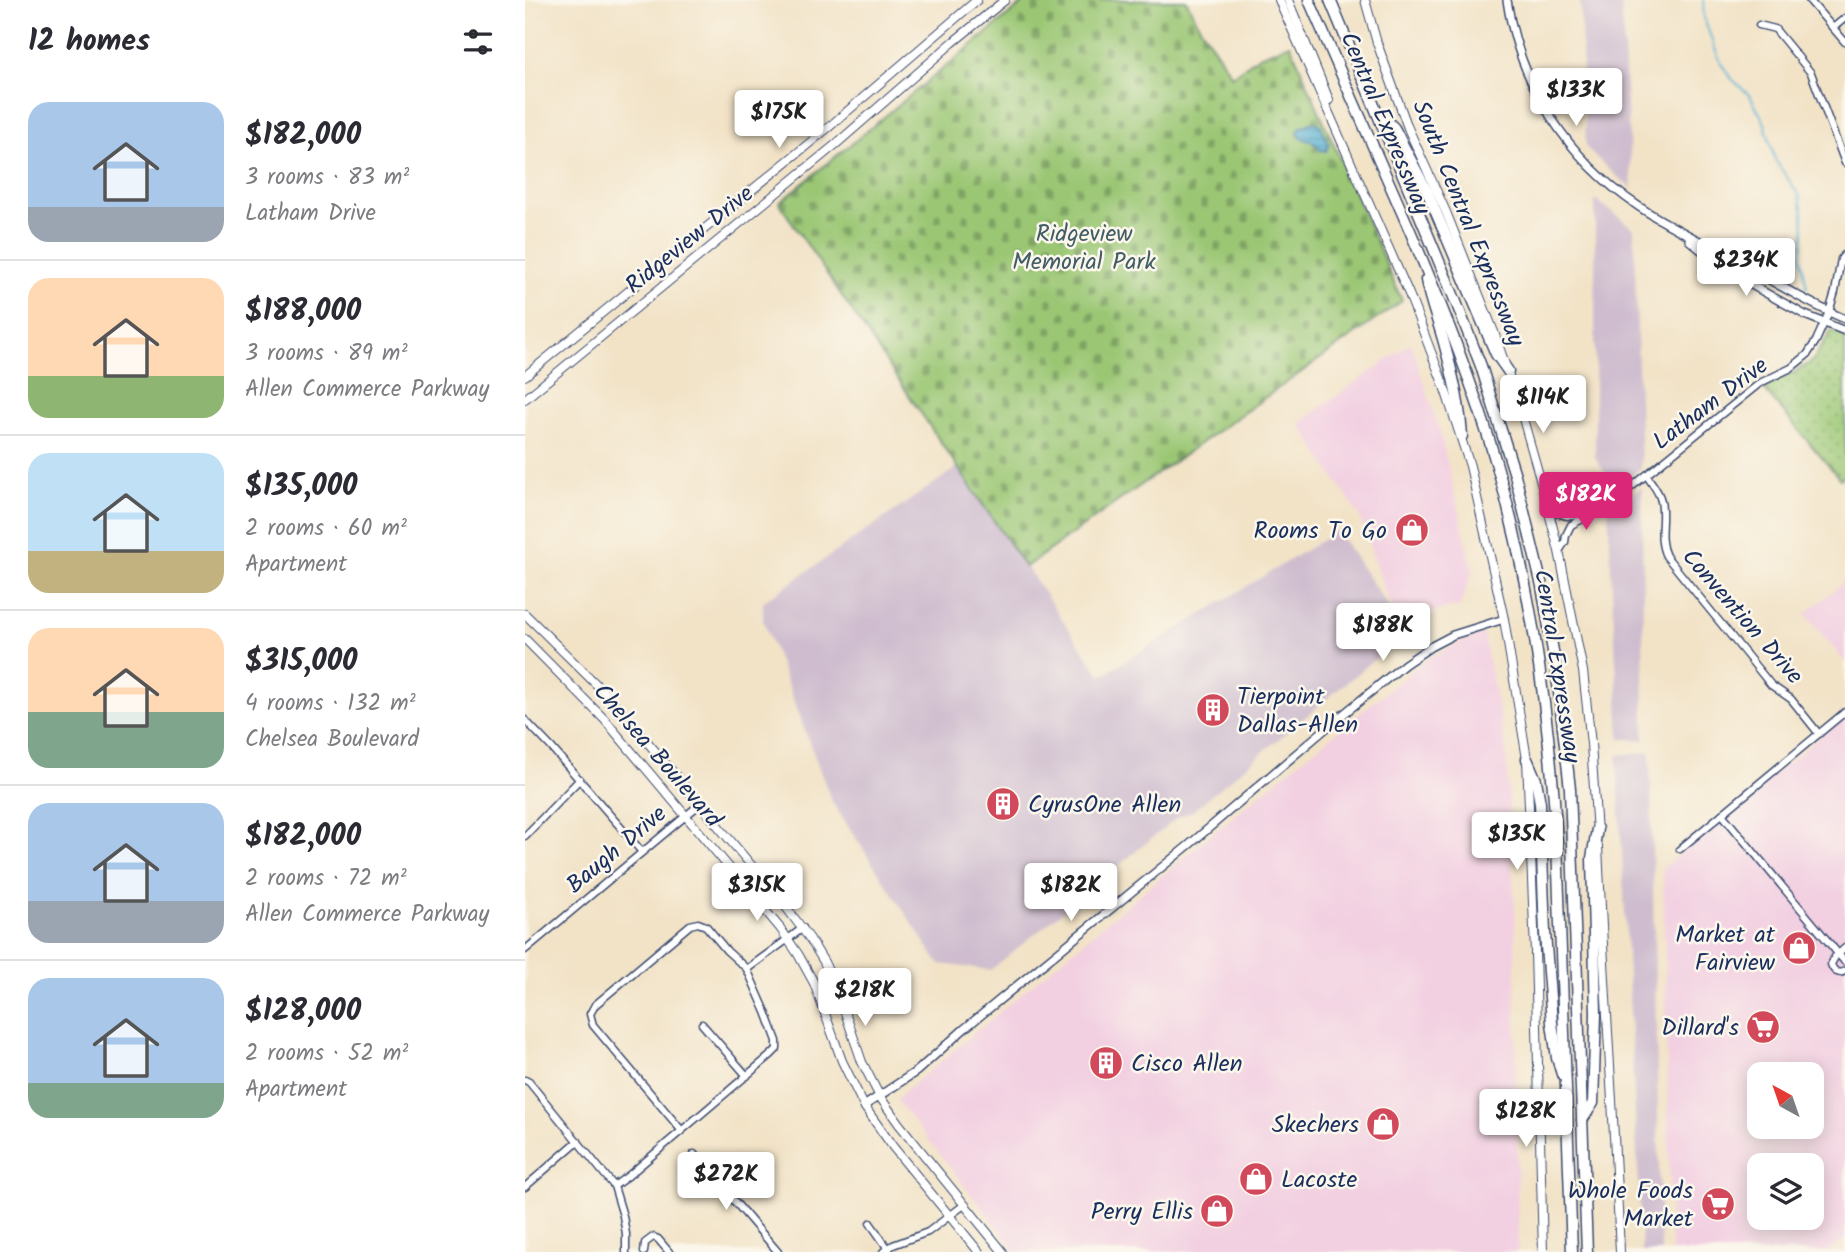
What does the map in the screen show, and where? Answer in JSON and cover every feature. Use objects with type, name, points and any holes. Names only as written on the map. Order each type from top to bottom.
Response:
[{"type":"highway","name":"Central Expressway","points":[[1309,0],[1422,260],[1463,362],[1495,458],[1533,621],[1553,774],[1572,1252]]},
{"type":"highway","name":"Central Expressway","points":[[1330,0],[1456,302],[1488,387],[1515,475],[1542,586],[1557,675],[1570,789],[1587,1252]]},
{"type":"highway","points":[[1377,112],[1394,128],[1427,191],[1496,354],[1508,371]]},
{"type":"highway","points":[[1422,260],[1430,302],[1454,380],[1461,411],[1462,436]]},
{"type":"highway","points":[[1527,758],[1537,780],[1540,803],[1552,1023],[1557,1058],[1567,1088]]},
{"type":"highway","points":[[1582,1120],[1593,1103],[1596,1014],[1592,858],[1597,829]]},
{"type":"main road","name":"Ridgeview Drive","points":[[525,376],[829,127],[977,0]]},
{"type":"main road","name":"Ridgeview Drive","points":[[525,399],[835,145],[1005,0]]},
{"type":"main road","points":[[1279,0],[1409,294],[1462,436],[1504,619],[1527,758],[1543,1252]]},
{"type":"main road","points":[[1288,0],[1331,105],[1339,133]]},
{"type":"main road","points":[[1359,0],[1377,43]]},
{"type":"main road","name":"South Central Expressway","points":[[1365,0],[1377,43],[1408,128],[1465,258],[1508,371],[1559,551],[1583,671],[1591,744],[1620,1252]]},
{"type":"main road","points":[[752,190],[763,204]]},
{"type":"main road","name":"Chelsea Boulevard","points":[[525,614],[615,704],[803,928]]},
{"type":"main road","name":"Chelsea Boulevard","points":[[525,639],[593,707],[788,939],[814,983],[842,1061],[864,1106],[893,1147],[979,1252]]},
{"type":"main road","points":[[803,928],[829,971],[862,1062],[880,1097],[1003,1252]]},
{"type":"street","points":[[1507,0],[1511,24],[1525,68],[1541,103],[1590,167],[1637,206],[1678,231],[1845,319]]},
{"type":"street","points":[[1809,0],[1845,42]]},
{"type":"street","points":[[1833,28],[1845,18]]},
{"type":"street","points":[[1759,25],[1776,29],[1811,73],[1845,163]]},
{"type":"street","points":[[1678,231],[1725,270],[1794,309],[1845,331]]},
{"type":"street","points":[[1829,312],[1841,260],[1845,254]]},
{"type":"street","name":"Latham Drive","points":[[1559,551],[1571,525],[1600,510],[1647,476],[1760,383],[1802,360],[1816,341],[1829,312]]},
{"type":"street","name":"Convention Drive","points":[[1647,476],[1661,501],[1661,543],[1666,556],[1771,685],[1791,699],[1819,733]]},
{"type":"street","name":"Latham Drive","points":[[1548,508],[1570,517],[1606,505]]},
{"type":"street","points":[[864,1106],[924,1065],[957,1034],[1405,664],[1453,635],[1504,619]]},
{"type":"street","points":[[1680,849],[1845,712]]},
{"type":"street","points":[[525,720],[642,852]]},
{"type":"street","points":[[525,836],[580,779]]},
{"type":"street","name":"Baugh Drive","points":[[525,950],[700,804]]},
{"type":"street","points":[[1722,814],[1845,961]]},
{"type":"street","points":[[614,1186],[628,1176],[682,1131],[747,1076],[777,1047],[778,1041],[747,969],[706,926],[698,923],[690,926],[595,1005],[590,1014],[593,1025],[682,1131]]},
{"type":"street","points":[[747,969],[803,928]]},
{"type":"street","points":[[1845,948],[1832,960],[1832,968],[1839,973],[1845,971]]},
{"type":"street","points":[[702,1024],[747,1076]]},
{"type":"street","points":[[525,1080],[579,1141],[614,1186],[625,1225],[626,1252]]},
{"type":"street","points":[[525,1187],[579,1141]]},
{"type":"street","points":[[694,1154],[778,1252]]},
{"type":"street","points":[[870,1223],[887,1251],[897,1243],[928,1232],[964,1205]]},
{"type":"street","points":[[643,1252],[645,1243],[653,1237],[669,1252]]},
{"type":"shaded area","points":[[1580,0],[1621,0],[1632,189],[1586,147]]},
{"type":"shaded area","points":[[1595,199],[1634,229],[1641,468],[1615,487],[1595,457]]},
{"type":"shaded area","points":[[1411,343],[1440,432],[1473,571],[1460,606],[1427,613],[1406,626],[1387,598],[1360,517],[1299,423]]},
{"type":"shaded area","points":[[958,467],[1101,676],[1337,531],[1406,633],[1191,812],[1178,817],[991,970],[939,964],[832,802],[763,620],[763,602]]},
{"type":"shaded area","points":[[1642,487],[1644,740],[1620,739],[1608,511]]},
{"type":"shaded area","points":[[1845,581],[1845,662],[1805,614]]},
{"type":"shaded area","points":[[1483,633],[1506,749],[1515,913],[1518,1252],[1017,1252],[896,1099],[1243,808],[1428,658]]},
{"type":"shaded area","points":[[1845,715],[1845,1239],[1828,1252],[1671,1252],[1663,868]]},
{"type":"shaded area","points":[[1650,752],[1661,1252],[1642,1252],[1617,755]]},
{"type":"green space","name":"Ridgeview Memorial Park","points":[[1027,0],[1186,0],[1232,76],[1259,56],[1290,44],[1402,301],[1025,567],[779,203]]},
{"type":"green space","points":[[1831,331],[1845,335],[1845,475],[1840,479],[1763,388],[1807,365],[1814,359]]},
{"type":"water","points":[[1313,122],[1320,124],[1329,144],[1326,151],[1299,135],[1301,127]]},
{"type":"waterway","points":[[1703,0],[1704,18],[1722,65],[1750,96],[1764,121],[1775,160],[1799,195],[1804,234],[1801,257],[1807,288]]},
{"type":"place","name":"Rooms To Go","points":[[1412,530]]},
{"type":"place","name":"Tierpoint Dallas-Allen","points":[[1213,710]]},
{"type":"place","name":"CyrusOne Allen","points":[[1003,804]]},
{"type":"place","name":"Market at Fairview","points":[[1799,948]]},
{"type":"place","name":"Dillard's","points":[[1763,1027]]},
{"type":"place","name":"Cisco Allen","points":[[1106,1063]]},
{"type":"place","name":"Skechers","points":[[1383,1124]]},
{"type":"place","name":"Lacoste","points":[[1256,1179]]},
{"type":"place","name":"Whole Foods Market","points":[[1718,1204]]},
{"type":"place","name":"Perry Ellis","points":[[1217,1211]]}]
